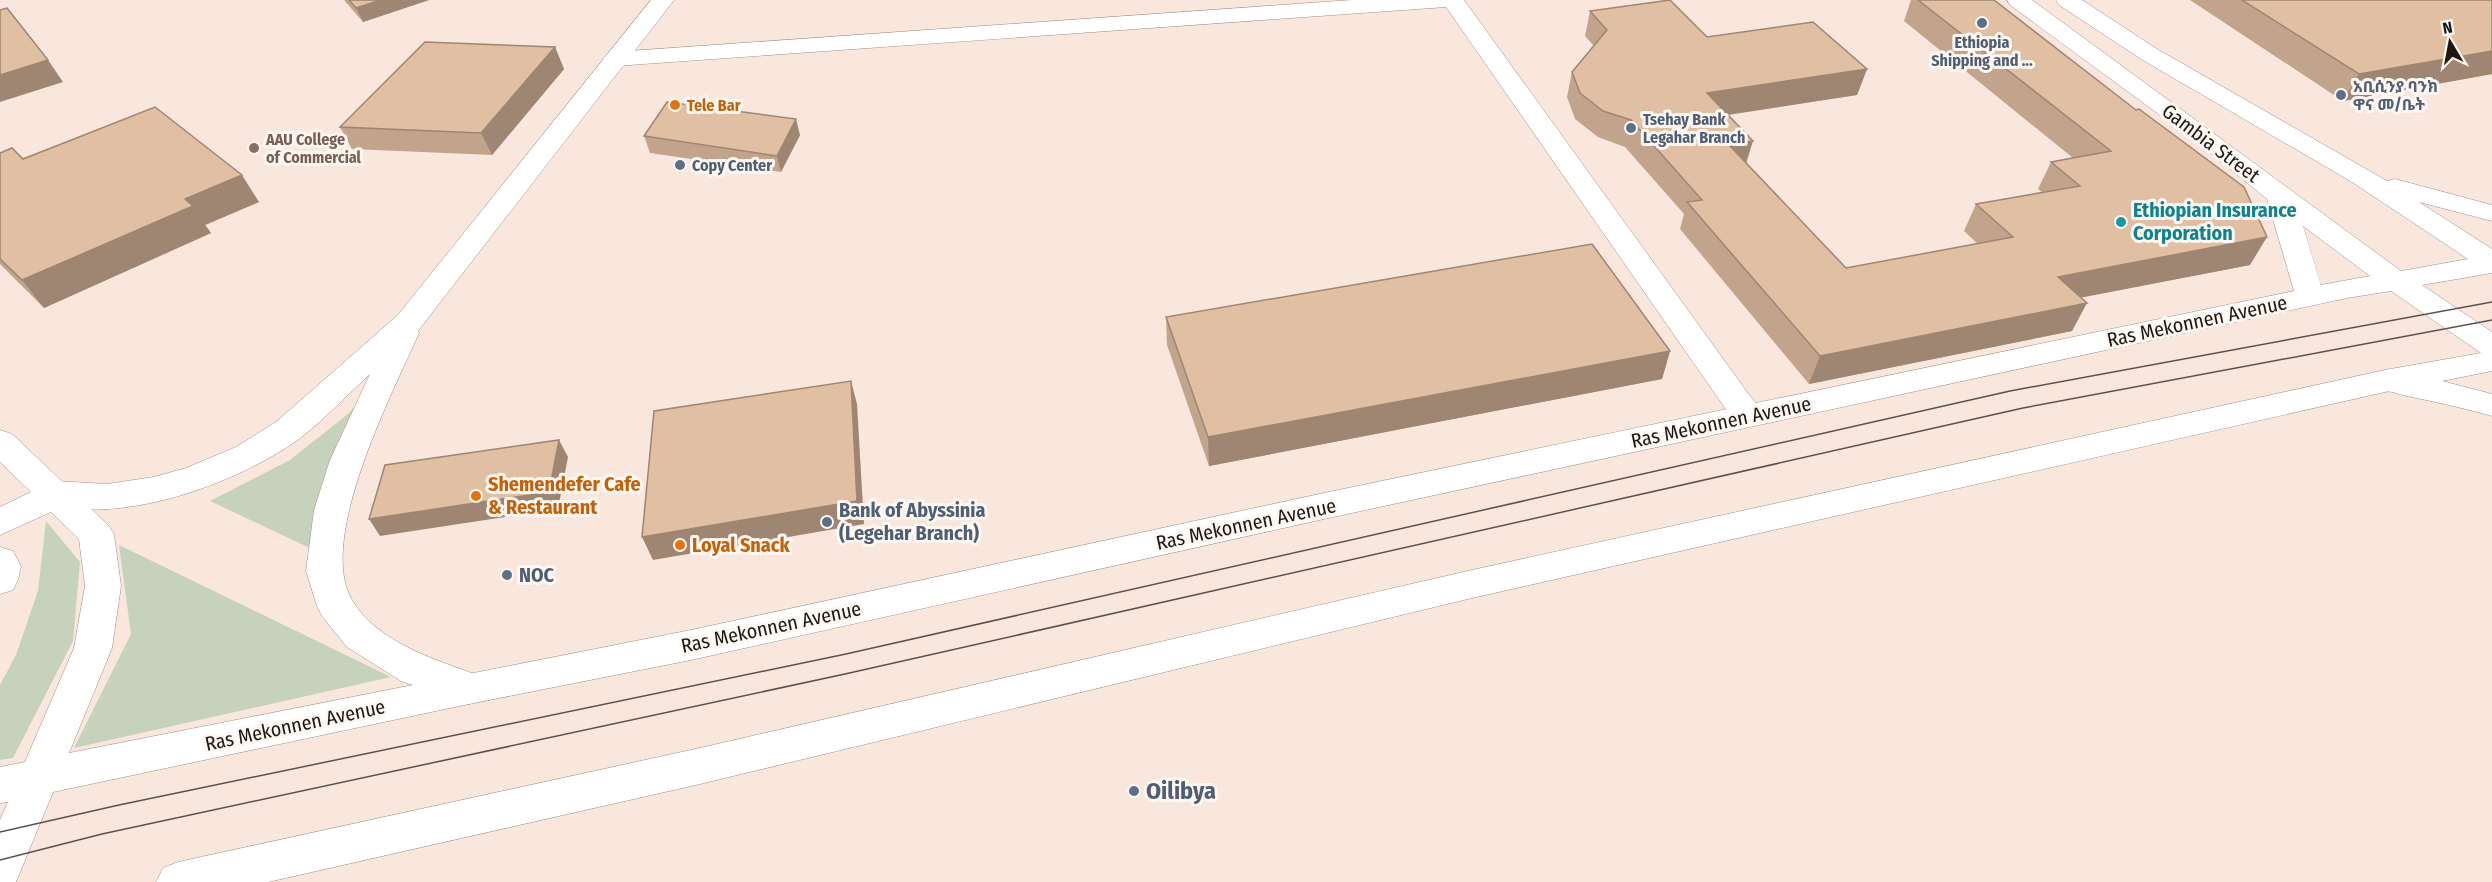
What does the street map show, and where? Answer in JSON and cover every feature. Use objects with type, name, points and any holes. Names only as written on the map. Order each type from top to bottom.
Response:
[{"type":"main road","points":[[0,522],[56,494],[107,497],[154,489],[196,477],[248,455],[288,430],[409,322],[663,0]]},
{"type":"main road","points":[[615,58],[1447,0]]},
{"type":"main road","points":[[1453,0],[1729,391],[1750,416]]},
{"type":"main road","name":"Gambia Street","points":[[2018,0],[2207,138],[2280,196],[2395,280],[2492,346]]},
{"type":"main road","name":"Gambia Street","points":[[2067,0],[2149,54],[2361,176],[2492,263]]},
{"type":"main road","points":[[2361,176],[2492,213]]},
{"type":"main road","points":[[2280,196],[2310,297]]},
{"type":"main road","name":"Ras Mekonnen Avenue","points":[[0,785],[469,688],[691,645],[2310,297],[2492,263]]},
{"type":"main road","points":[[409,322],[346,460],[331,510],[324,571],[335,606],[360,636],[415,670],[469,688]]},
{"type":"main road","points":[[178,882],[700,766],[1472,584],[2385,381],[2492,362]]},
{"type":"main road","points":[[2385,381],[2461,395],[2492,405]]},
{"type":"main road","points":[[0,442],[96,534],[103,585],[93,648],[0,870]]},
{"type":"main road","points":[[0,561],[3,566],[0,580]]},
{"type":"green space","points":[[394,361],[314,550],[210,501],[290,460],[348,414]]},
{"type":"green space","points":[[46,521],[80,562],[73,641],[13,758],[0,760],[0,685],[16,655],[38,591]]},
{"type":"green space","points":[[119,545],[391,677],[74,748],[131,634]]},
{"type":"building","points":[[349,0],[381,0],[356,8]]},
{"type":"building","points":[[1670,0],[1707,37],[1813,22],[1867,69],[1707,93],[1753,141],[1729,145],[1846,268],[2013,237],[1976,204],[2080,186],[2051,162],[2111,151],[1918,0],[1994,0],[2136,110],[2139,109],[2244,187],[2267,237],[2058,277],[2087,303],[1820,356],[1687,202],[1702,200],[1631,120],[1603,111],[1580,93],[1572,72],[1607,30],[1590,11]]},
{"type":"building","points":[[2242,0],[2492,0],[2492,51],[2359,74]]},
{"type":"building","points":[[7,8],[48,60],[0,75],[0,10]]},
{"type":"building","points":[[425,42],[555,47],[481,133],[340,127]]},
{"type":"building","points":[[667,102],[796,119],[777,156],[644,136]]},
{"type":"building","points":[[155,107],[242,175],[185,199],[193,206],[22,280],[0,259],[0,153],[12,148],[23,159]]},
{"type":"building","points":[[1592,244],[1670,351],[1208,437],[1166,317]]},
{"type":"building","points":[[851,381],[857,501],[642,537],[654,411]]},
{"type":"building","points":[[559,440],[549,492],[369,519],[385,465]]},
{"type":"tram line","points":[[0,832],[119,805],[846,654],[2010,391],[2492,302]]},
{"type":"tram line","points":[[0,860],[102,834],[845,674],[2023,408],[2492,320]]},
{"type":"place","name":"Ethiopia Shipping and ...","points":[[1982,23]]},
{"type":"place","name":"አቢሲንያ ባንክ ዋና መ/ቤት","points":[[2341,95]]},
{"type":"place","name":"Tele Bar","points":[[675,105]]},
{"type":"place","name":"Tsehay Bank Legahar Branch","points":[[1631,128]]},
{"type":"place","name":"AAU College of Commercial","points":[[254,148]]},
{"type":"place","name":"Copy Center","points":[[680,165]]},
{"type":"place","name":"Ethiopian Insurance Corporation","points":[[2121,222]]},
{"type":"place","name":"Shemendefer Cafe & Restaurant","points":[[476,496]]},
{"type":"place","name":"Bank of Abyssinia (Legehar Branch)","points":[[827,522]]},
{"type":"place","name":"Loyal Snack","points":[[680,545]]},
{"type":"place","name":"NOC","points":[[507,575]]},
{"type":"place","name":"Oilibya","points":[[1134,791]]}]
